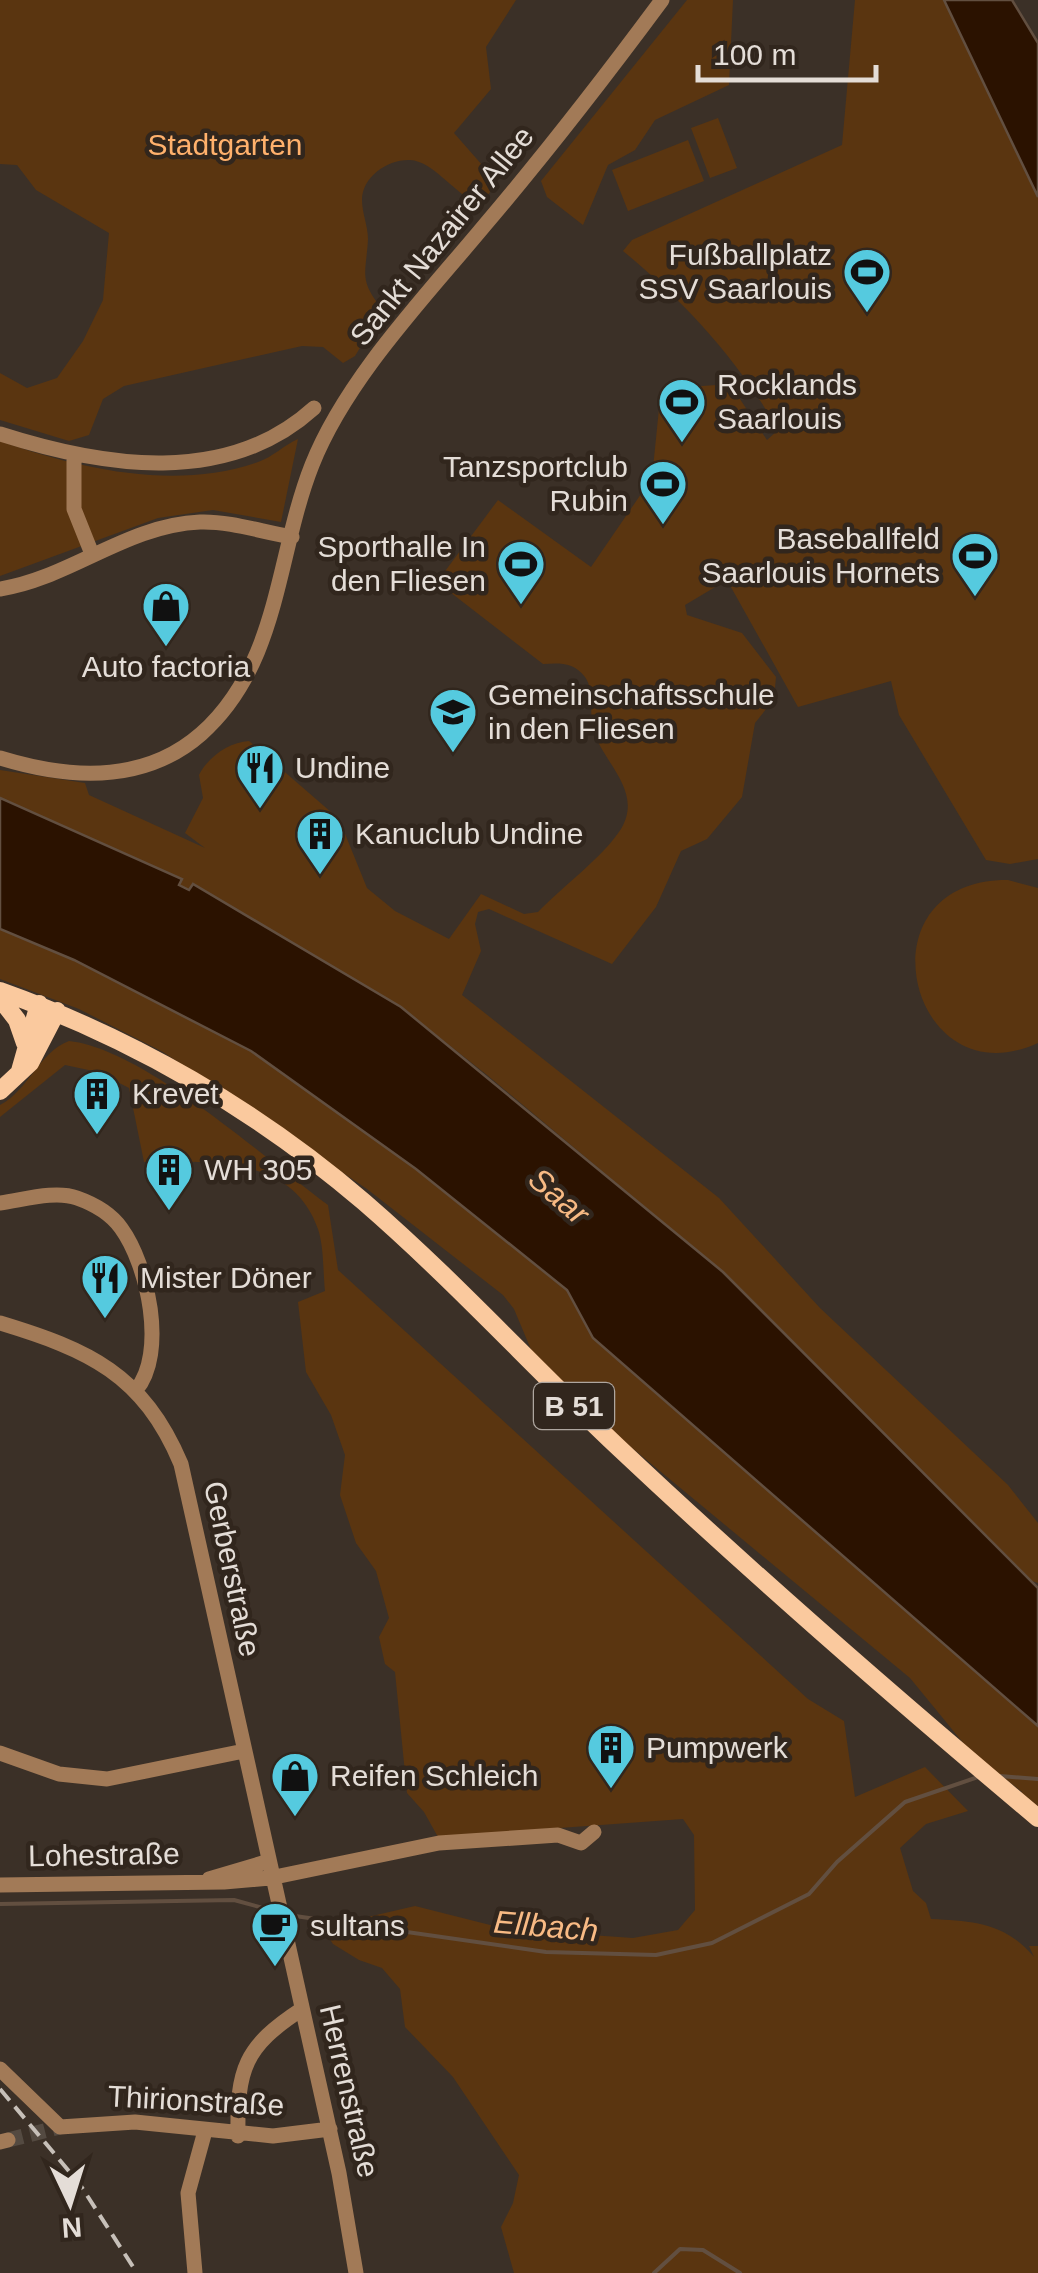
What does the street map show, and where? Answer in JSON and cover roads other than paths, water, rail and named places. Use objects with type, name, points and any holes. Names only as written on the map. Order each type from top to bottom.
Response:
[{"type":"main road","name":"B 51","points":[[0,994],[39,1004],[154,1059],[222,1100],[363,1202],[770,1590],[1038,1818]]},
{"type":"main road","points":[[0,994],[17,1020],[25,1043]]},
{"type":"main road","points":[[18,1076],[39,1004]]},
{"type":"main road","points":[[0,1091],[18,1076],[57,1012]]},
{"type":"street","name":"Sankt Nazairer Allee","points":[[0,758],[49,771],[100,774],[150,764],[199,736],[235,696],[250,669],[311,466],[350,396],[662,0]]},
{"type":"street","points":[[0,434],[74,456],[141,464],[224,456],[270,442],[314,408]]},
{"type":"street","points":[[74,456],[74,509],[92,554]]},
{"type":"street","points":[[0,589],[32,581],[162,528],[201,522],[292,535]]},
{"type":"street","points":[[232,526],[292,535]]},
{"type":"street","points":[[0,1203],[73,1196],[108,1214],[121,1228],[140,1271],[150,1326],[149,1372],[136,1390]]},
{"type":"street","name":"Gerberstraße","points":[[0,1323],[80,1350],[136,1390],[169,1435],[181,1464],[280,1922]]},
{"type":"street","points":[[0,1754],[59,1774],[107,1779],[244,1752]]},
{"type":"street","name":"Lohestraße","points":[[0,1885],[209,1879],[440,1843],[558,1836],[580,1843],[594,1832]]},
{"type":"street","name":"Herrenstraße","points":[[280,1922],[330,2130],[356,2273]]},
{"type":"street","points":[[238,2136],[237,2092],[243,2064],[302,2009]]},
{"type":"street","name":"Thirionstraße","points":[[0,2069],[60,2127],[122,2122],[238,2136],[330,2130]]},
{"type":"street","points":[[195,2273],[188,2192],[206,2130]]},
{"type":"water","points":[[944,0],[1012,0],[1038,43],[1038,197]]},
{"type":"water","name":"Saar","points":[[0,798],[182,879],[179,885],[189,890],[193,884],[401,1007],[723,1272],[1038,1588],[1038,1726],[593,1338],[567,1290],[416,1169],[251,1051],[74,960],[0,929]]},
{"type":"waterway","name":"Ellbach","points":[[288,1915],[546,1952],[656,1955],[712,1943],[809,1894],[837,1862],[905,1802],[981,1776]]},
{"type":"waterway","name":"Ellbach","points":[[1000,1776],[1038,1779]]},
{"type":"waterway","name":"Ellbach","points":[[0,1904],[234,1900],[274,1911]]},
{"type":"waterway","points":[[654,2273],[680,2249],[703,2250],[740,2273]]},
{"type":"tunnel","points":[[8,2140],[60,2127]]},
{"type":"railway","points":[[0,2089],[79,2183],[137,2273]]},
{"type":"place","name":"Fußballplatz SSV Saarlouis","points":[[867,314]]},
{"type":"place","name":"Rocklands Saarlouis","points":[[682,444]]},
{"type":"place","name":"Tanzsportclub Rubin","points":[[663,526]]},
{"type":"place","name":"Baseballfeld Saarlouis Hornets","points":[[975,598]]},
{"type":"place","name":"Sporthalle In den Fliesen","points":[[521,606]]},
{"type":"place","name":"Auto factoria","points":[[166,648]]},
{"type":"place","name":"Gemeinschaftsschule in den Fliesen","points":[[453,754]]},
{"type":"place","name":"Undine","points":[[260,810]]},
{"type":"place","name":"Kanuclub Undine","points":[[320,876]]},
{"type":"place","name":"Krevet","points":[[97,1136]]},
{"type":"place","name":"WH 305","points":[[169,1212]]},
{"type":"place","name":"Mister Döner","points":[[105,1320]]},
{"type":"place","name":"Pumpwerk","points":[[611,1790]]},
{"type":"place","name":"Reifen Schleich","points":[[295,1818]]},
{"type":"place","name":"sultans","points":[[275,1968]]},
{"type":"park label","name":"Stadtgarten","points":[[225,145]]}]
